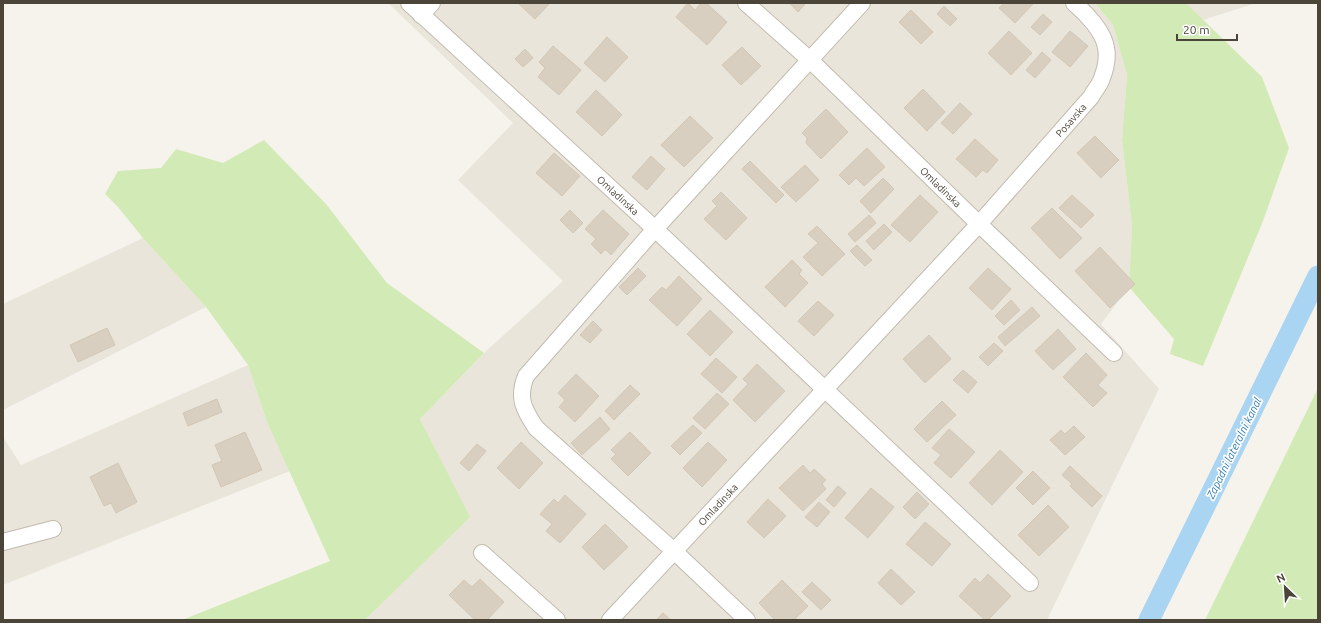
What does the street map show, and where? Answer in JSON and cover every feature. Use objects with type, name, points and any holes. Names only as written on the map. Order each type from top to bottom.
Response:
[{"type":"street","name":"Omladinska","points":[[409,3],[655,230],[1030,582]]},
{"type":"street","points":[[422,15],[432,3]]},
{"type":"street","name":"Omladinska","points":[[746,3],[810,60],[1114,353]]},
{"type":"street","points":[[747,620],[674,550],[536,428],[526,414],[521,396],[521,387],[526,376],[655,230],[862,3]]},
{"type":"street","name":"Posavska","points":[[979,224],[1091,97],[1102,79],[1106,61],[1106,48],[1101,34],[1082,10],[1074,3]]},
{"type":"street","name":"Omladinska","points":[[610,620],[979,224]]},
{"type":"street","points":[[3,542],[53,529]]},
{"type":"street","points":[[482,553],[557,620]]},
{"type":"shaded area","points":[[388,3],[1095,3],[1113,25],[1127,75],[1122,140],[1132,225],[1129,287],[1101,324],[1159,389],[1047,620],[365,620],[469,517],[420,419],[484,353],[563,281],[458,180],[513,123]]},
{"type":"shaded area","points":[[1186,3],[1256,3],[1203,20]]},
{"type":"shaded area","points":[[143,238],[206,307],[3,410],[3,304]]},
{"type":"shaded area","points":[[248,365],[267,422],[290,471],[3,585],[3,437],[21,465]]},
{"type":"green space","points":[[1095,3],[1186,3],[1262,77],[1289,148],[1263,221],[1203,366],[1170,354],[1174,339],[1129,287],[1132,225],[1122,140],[1127,75],[1113,25]]},
{"type":"green space","points":[[264,140],[326,204],[387,283],[484,353],[420,419],[470,517],[365,620],[182,620],[330,561],[267,422],[248,365],[206,307],[105,194],[118,171],[161,168],[176,149],[223,163]]},
{"type":"green space","points":[[1318,388],[1318,620],[1205,620]]},
{"type":"building","points":[[518,3],[550,3],[535,19]]},
{"type":"building","points":[[688,3],[695,10],[701,3],[706,3],[727,22],[707,45],[676,17]]},
{"type":"building","points":[[789,3],[806,3],[798,12]]},
{"type":"building","points":[[1004,3],[1034,3],[1015,23],[999,8]]},
{"type":"building","points":[[944,6],[957,19],[950,26],[937,14]]},
{"type":"building","points":[[911,10],[933,32],[921,44],[899,22]]},
{"type":"building","points":[[1043,14],[1052,22],[1040,35],[1031,27]]},
{"type":"building","points":[[1009,31],[1032,53],[1011,75],[988,53]]},
{"type":"building","points":[[1070,31],[1088,46],[1070,67],[1052,52]]},
{"type":"building","points":[[607,37],[628,57],[605,82],[584,63]]},
{"type":"building","points":[[553,46],[581,70],[559,95],[538,77],[545,68],[539,62]]},
{"type":"building","points":[[742,47],[761,66],[741,85],[722,65]]},
{"type":"building","points":[[525,49],[533,58],[523,67],[515,59]]},
{"type":"building","points":[[1042,52],[1051,60],[1035,78],[1026,70]]},
{"type":"building","points":[[923,89],[945,112],[927,131],[904,108]]},
{"type":"building","points":[[596,90],[622,115],[602,136],[576,112]]},
{"type":"building","points":[[960,103],[972,114],[953,134],[941,123]]},
{"type":"building","points":[[826,109],[848,132],[821,159],[806,143],[807,138],[802,133]]},
{"type":"building","points":[[690,116],[713,138],[684,167],[661,145]]},
{"type":"building","points":[[1095,136],[1119,160],[1101,178],[1077,153]]},
{"type":"building","points":[[975,139],[998,160],[987,173],[983,170],[976,177],[956,159]]},
{"type":"building","points":[[867,148],[885,167],[864,186],[856,178],[849,185],[839,175]]},
{"type":"building","points":[[554,153],[580,176],[562,196],[536,173]]},
{"type":"building","points":[[651,156],[665,169],[647,190],[632,177]]},
{"type":"building","points":[[750,161],[784,195],[776,203],[742,169]]},
{"type":"building","points":[[805,165],[819,180],[796,202],[781,187]]},
{"type":"building","points":[[883,178],[894,189],[871,213],[860,201]]},
{"type":"building","points":[[721,192],[747,218],[726,240],[704,219],[717,206],[712,201]]},
{"type":"building","points":[[920,195],[938,212],[910,242],[891,225]]},
{"type":"building","points":[[1072,195],[1094,215],[1081,228],[1059,208]]},
{"type":"building","points":[[1052,208],[1082,238],[1060,259],[1031,228]]},
{"type":"building","points":[[570,210],[583,223],[573,233],[560,220]]},
{"type":"building","points":[[603,210],[629,234],[611,255],[605,249],[601,254],[591,244],[596,239],[585,229]]},
{"type":"building","points":[[869,215],[876,223],[855,242],[848,234]]},
{"type":"building","points":[[884,224],[892,232],[874,250],[866,241]]},
{"type":"building","points":[[817,226],[845,254],[822,276],[803,257],[818,243],[808,234]]},
{"type":"building","points":[[857,245],[872,260],[865,266],[850,251]]},
{"type":"building","points":[[1100,247],[1135,284],[1110,308],[1075,271]]},
{"type":"building","points":[[792,260],[802,270],[799,274],[808,283],[785,307],[765,287]]},
{"type":"building","points":[[638,268],[646,276],[627,295],[619,287]]},
{"type":"building","points":[[988,268],[1011,289],[992,310],[969,288]]},
{"type":"building","points":[[679,276],[702,299],[677,326],[649,300],[662,287],[666,290]]},
{"type":"building","points":[[1011,300],[1020,310],[1004,325],[995,316]]},
{"type":"building","points":[[818,301],[834,315],[814,336],[798,321]]},
{"type":"building","points":[[1032,307],[1040,316],[1005,346],[998,337]]},
{"type":"building","points":[[710,310],[733,332],[710,356],[687,334]]},
{"type":"building","points":[[593,321],[602,330],[590,343],[580,335]]},
{"type":"building","points":[[107,328],[115,345],[78,362],[70,345]]},
{"type":"building","points":[[1058,329],[1076,349],[1053,370],[1035,351]]},
{"type":"building","points":[[929,335],[951,359],[925,383],[903,359]]},
{"type":"building","points":[[994,343],[1003,351],[988,366],[979,357]]},
{"type":"building","points":[[1086,353],[1107,375],[1098,385],[1107,393],[1093,407],[1063,377]]},
{"type":"building","points":[[716,358],[737,377],[722,393],[701,374]]},
{"type":"building","points":[[757,364],[785,391],[755,422],[733,400],[748,384],[743,379]]},
{"type":"building","points":[[963,370],[977,382],[968,393],[953,380]]},
{"type":"building","points":[[576,374],[599,396],[575,422],[559,407],[565,400],[558,393]]},
{"type":"building","points":[[630,385],[640,394],[614,420],[605,411]]},
{"type":"building","points":[[717,393],[729,404],[705,429],[693,418]]},
{"type":"building","points":[[217,399],[222,412],[188,426],[183,413]]},
{"type":"building","points":[[942,401],[956,415],[927,442],[914,429]]},
{"type":"building","points":[[600,417],[610,429],[582,455],[571,443]]},
{"type":"building","points":[[693,425],[702,433],[680,455],[671,446]]},
{"type":"building","points":[[1074,426],[1085,437],[1065,455],[1050,440],[1061,430],[1065,434]]},
{"type":"building","points":[[949,429],[975,452],[951,478],[934,463],[941,455],[932,448]]},
{"type":"building","points":[[245,432],[262,470],[221,487],[212,465],[222,461],[215,445]]},
{"type":"building","points":[[630,432],[651,453],[628,476],[611,459],[616,454],[611,450]]},
{"type":"building","points":[[521,442],[543,463],[519,489],[497,468]]},
{"type":"building","points":[[708,442],[727,460],[702,487],[683,468]]},
{"type":"building","points":[[477,444],[486,451],[469,471],[460,463]]},
{"type":"building","points":[[1000,450],[1023,472],[992,505],[969,483]]},
{"type":"building","points":[[118,463],[137,502],[116,513],[111,503],[104,506],[90,477]]},
{"type":"building","points":[[803,465],[810,473],[814,469],[826,480],[822,484],[826,489],[803,511],[779,488]]},
{"type":"building","points":[[1070,466],[1102,496],[1092,507],[1070,486],[1072,484],[1062,475]]},
{"type":"building","points":[[1033,471],[1050,488],[1033,505],[1016,488]]},
{"type":"building","points":[[838,486],[846,493],[834,507],[826,500]]},
{"type":"building","points":[[871,488],[894,507],[868,538],[845,518]]},
{"type":"building","points":[[917,492],[929,504],[915,519],[903,507]]},
{"type":"building","points":[[565,495],[586,514],[560,543],[546,531],[552,524],[540,514],[554,499],[558,503]]},
{"type":"building","points":[[768,499],[786,516],[764,538],[747,522]]},
{"type":"building","points":[[819,502],[830,512],[817,527],[805,517]]},
{"type":"building","points":[[1048,505],[1069,527],[1039,556],[1018,535]]},
{"type":"building","points":[[925,522],[951,544],[932,566],[906,544]]},
{"type":"building","points":[[605,524],[628,547],[604,570],[582,547]]},
{"type":"building","points":[[891,569],[915,592],[901,605],[878,583]]},
{"type":"building","points":[[988,574],[1011,596],[988,620],[985,620],[959,596],[975,578],[980,583]]},
{"type":"building","points":[[480,579],[504,602],[487,620],[475,620],[449,595],[464,580],[472,587]]},
{"type":"building","points":[[782,580],[808,606],[794,620],[775,620],[759,603]]},
{"type":"building","points":[[812,582],[831,600],[821,610],[802,592]]},
{"type":"building","points":[[663,613],[671,620],[656,620]]},
{"type":"waterway","name":"Zapadni lateralni kanal","points":[[1149,620],[1318,276]]}]
